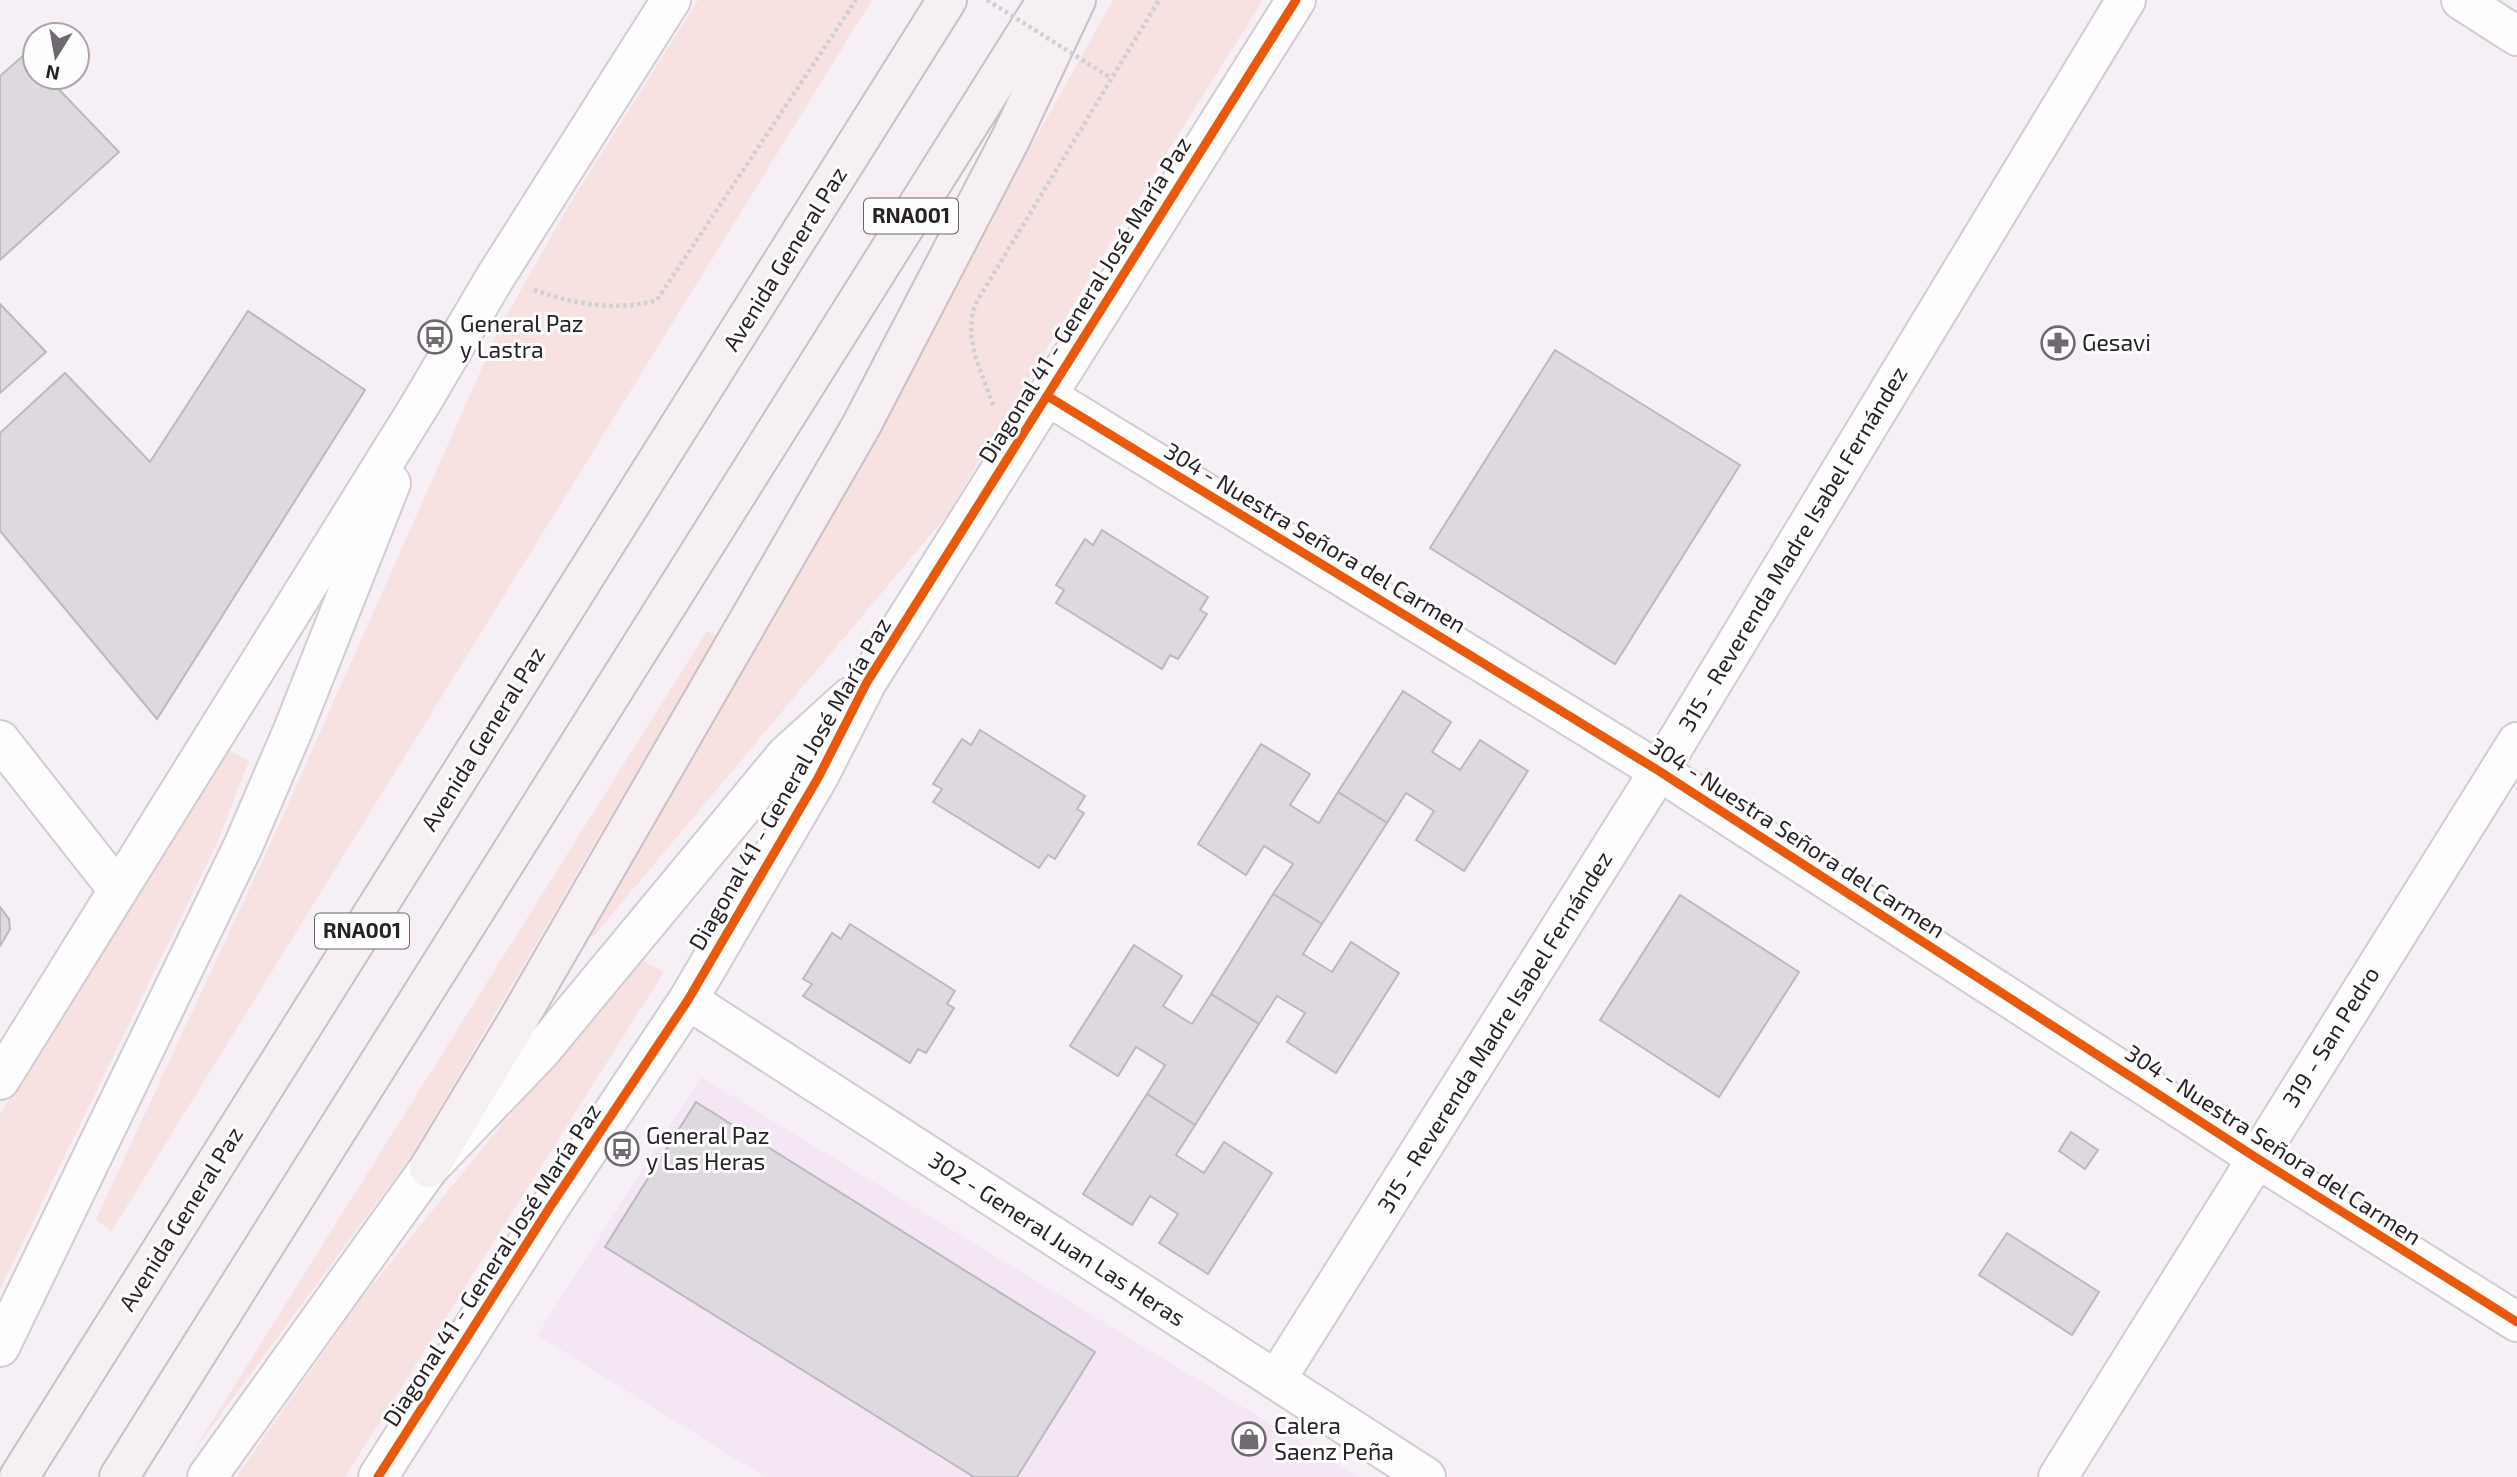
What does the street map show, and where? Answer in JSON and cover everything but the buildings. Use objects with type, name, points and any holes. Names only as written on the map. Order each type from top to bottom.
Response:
[{"type":"highway","name":"Avenida General Paz","points":[[19,1477],[947,0]]},
{"type":"highway","name":"RNA001","points":[[119,1477],[1047,0]]},
{"type":"highway","points":[[429,1168],[515,1025],[861,426],[1011,138],[1076,0]]},
{"type":"street","points":[[0,1080],[420,405],[496,276],[671,0]]},
{"type":"street","name":"Diagonal 41 - General José María Paz","points":[[378,1477],[550,1207],[688,1000],[818,778],[867,682],[1049,397],[1296,0]]},
{"type":"street","name":"315 - Reverenda Madre Isabel Fernández","points":[[1276,1380],[1659,771],[2126,0]]},
{"type":"street","points":[[2461,0],[2517,36]]},
{"type":"street","name":"304 - Nuestra Señora del Carmen","points":[[1049,397],[1659,771],[2255,1157],[2517,1322]]},
{"type":"street","points":[[0,1347],[244,844],[293,730],[420,405]]},
{"type":"street","points":[[207,1477],[429,1168],[541,1051],[786,755],[867,682]]},
{"type":"street","points":[[0,740],[118,890]]},
{"type":"street","name":"319 - San Pedro","points":[[2058,1477],[2255,1157],[2517,742]]},
{"type":"street","name":"302 - General Juan Las Heras","points":[[688,1000],[1426,1477]]},
{"type":"path","points":[[496,276],[567,300],[615,307],[657,300],[856,0]]},
{"type":"path","points":[[987,0],[1111,78]]},
{"type":"path","points":[[1016,447],[997,415],[970,338],[969,319],[976,303],[1159,0]]},
{"type":"shaded area","points":[[698,0],[872,0],[111,1232],[96,1219],[273,838],[501,325],[569,205]]},
{"type":"shaded area","points":[[1113,0],[1263,0],[1112,240],[947,515],[593,937],[581,929],[676,777]]},
{"type":"shaded area","points":[[707,631],[717,635],[414,1152],[191,1455]]},
{"type":"shaded area","points":[[228,750],[249,761],[217,843],[0,1289],[0,1114]]},
{"type":"shaded area","points":[[637,957],[664,972],[345,1477],[236,1477],[361,1299]]},
{"type":"shaded area","points":[[701,1077],[1358,1477],[765,1477],[537,1335]]},
{"type":"cycle path","points":[[378,1477],[550,1207],[688,1000],[818,778],[867,682],[1296,0]]},
{"type":"cycle path","points":[[1049,397],[1659,771],[2255,1157],[2517,1322]]},
{"type":"place","name":"General Paz y Lastra","points":[[435,337]]},
{"type":"place","name":"Gesavi","points":[[2058,343]]},
{"type":"place","name":"General Paz y Las Heras","points":[[622,1149]]},
{"type":"place","name":"Calera Saenz Peña","points":[[1249,1439]]}]
